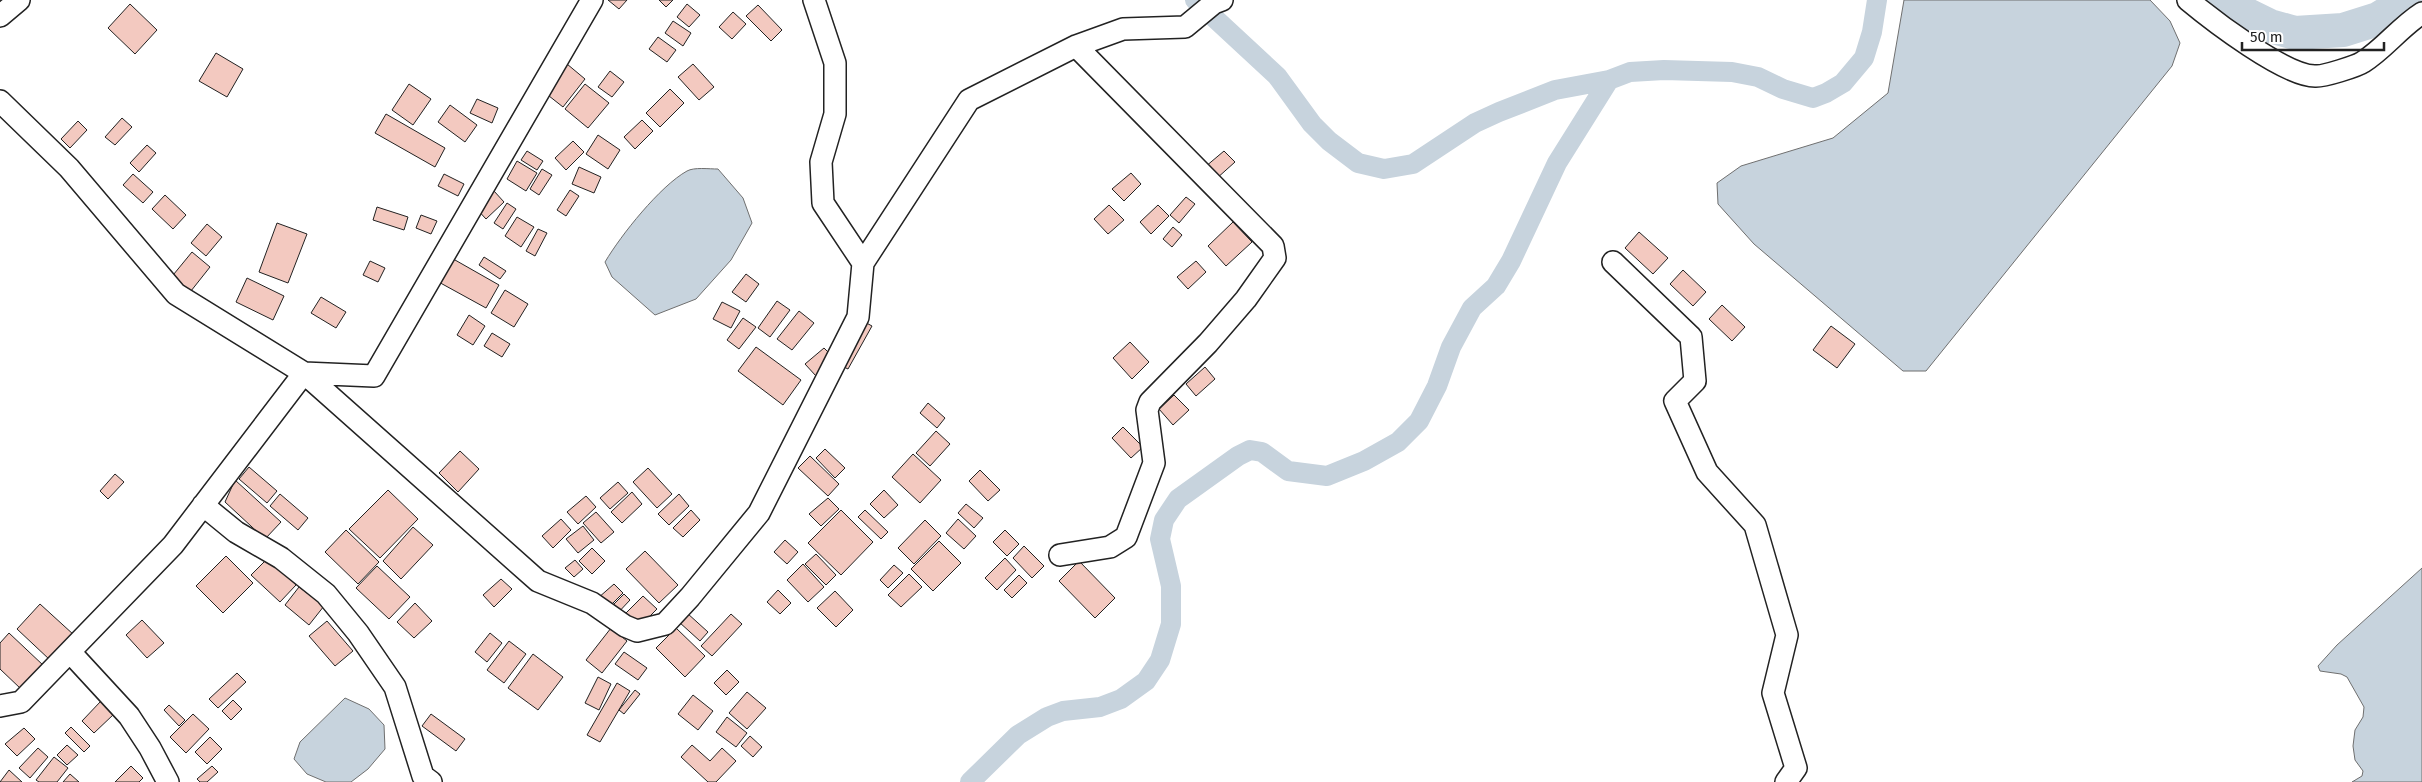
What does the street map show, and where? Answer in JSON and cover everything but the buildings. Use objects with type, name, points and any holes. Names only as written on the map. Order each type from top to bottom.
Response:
[{"type":"street","points":[[0,16],[19,0]]},
{"type":"street","points":[[304,373],[374,376],[592,0]]},
{"type":"street","points":[[814,0],[835,63],[836,114],[821,162],[823,203],[863,263]]},
{"type":"street","points":[[2188,0],[2257,51],[2288,68],[2316,76],[2362,62],[2406,23],[2422,13]]},
{"type":"street","points":[[0,102],[69,168],[176,294],[304,373],[538,581],[592,603],[625,626],[636,631],[665,624],[690,598],[759,513],[858,317],[863,263],[969,100],[1076,46],[1123,29],[1185,27],[1218,1]]},
{"type":"street","points":[[1060,555],[1110,548],[1126,537],[1154,463],[1147,410],[1150,402],[1208,343],[1246,299],[1275,258],[1273,246],[1076,46]]},
{"type":"street","points":[[1614,262],[1691,337],[1695,381],[1676,401],[1706,472],[1755,525],[1787,635],[1773,693],[1796,768],[1786,782]]},
{"type":"street","points":[[0,706],[21,702],[173,545],[304,373]]},
{"type":"street","points":[[203,505],[236,532],[282,558],[326,594],[358,633],[395,687],[423,776],[431,782]]},
{"type":"street","points":[[70,652],[130,716],[168,782]]},
{"type":"shaded area","points":[[1904,0],[2150,0],[2170,21],[2180,43],[2172,66],[1926,371],[1903,371],[1754,244],[1718,204],[1717,183],[1741,166],[1833,138],[1888,93]]},
{"type":"shaded area","points":[[718,169],[743,198],[752,223],[731,260],[696,299],[655,315],[612,277],[605,262],[642,212],[676,178],[690,170]]},
{"type":"shaded area","points":[[2422,568],[2422,782],[2352,782],[2362,776],[2363,771],[2355,760],[2353,746],[2355,730],[2363,717],[2364,707],[2347,677],[2341,674],[2320,671],[2318,666],[2337,645]]},
{"type":"shaded area","points":[[345,698],[369,709],[384,725],[385,749],[368,769],[351,782],[326,782],[307,774],[294,759],[300,742]]},
{"type":"waterway","points":[[1195,0],[1277,76],[1312,124],[1329,141],[1358,163],[1384,169],[1413,164],[1475,123],[1499,112],[1555,90],[1609,80],[1630,72],[1664,70],[1732,72],[1758,77],[1783,89],[1813,98],[1843,83],[1864,58],[1872,32],[1877,0]]},
{"type":"waterway","points":[[2221,0],[2229,6],[2270,26],[2295,33],[2343,30],[2378,19],[2409,0]]},
{"type":"waterway","points":[[970,782],[1018,735],[1047,717],[1063,711],[1100,707],[1121,699],[1146,681],[1160,660],[1171,624],[1171,586],[1160,539],[1164,520],[1178,499],[1238,456],[1250,450],[1262,452],[1288,471],[1327,476],[1364,461],[1398,442],[1419,421],[1437,386],[1451,347],[1472,308],[1496,286],[1511,261],[1557,163],[1609,80]]}]
